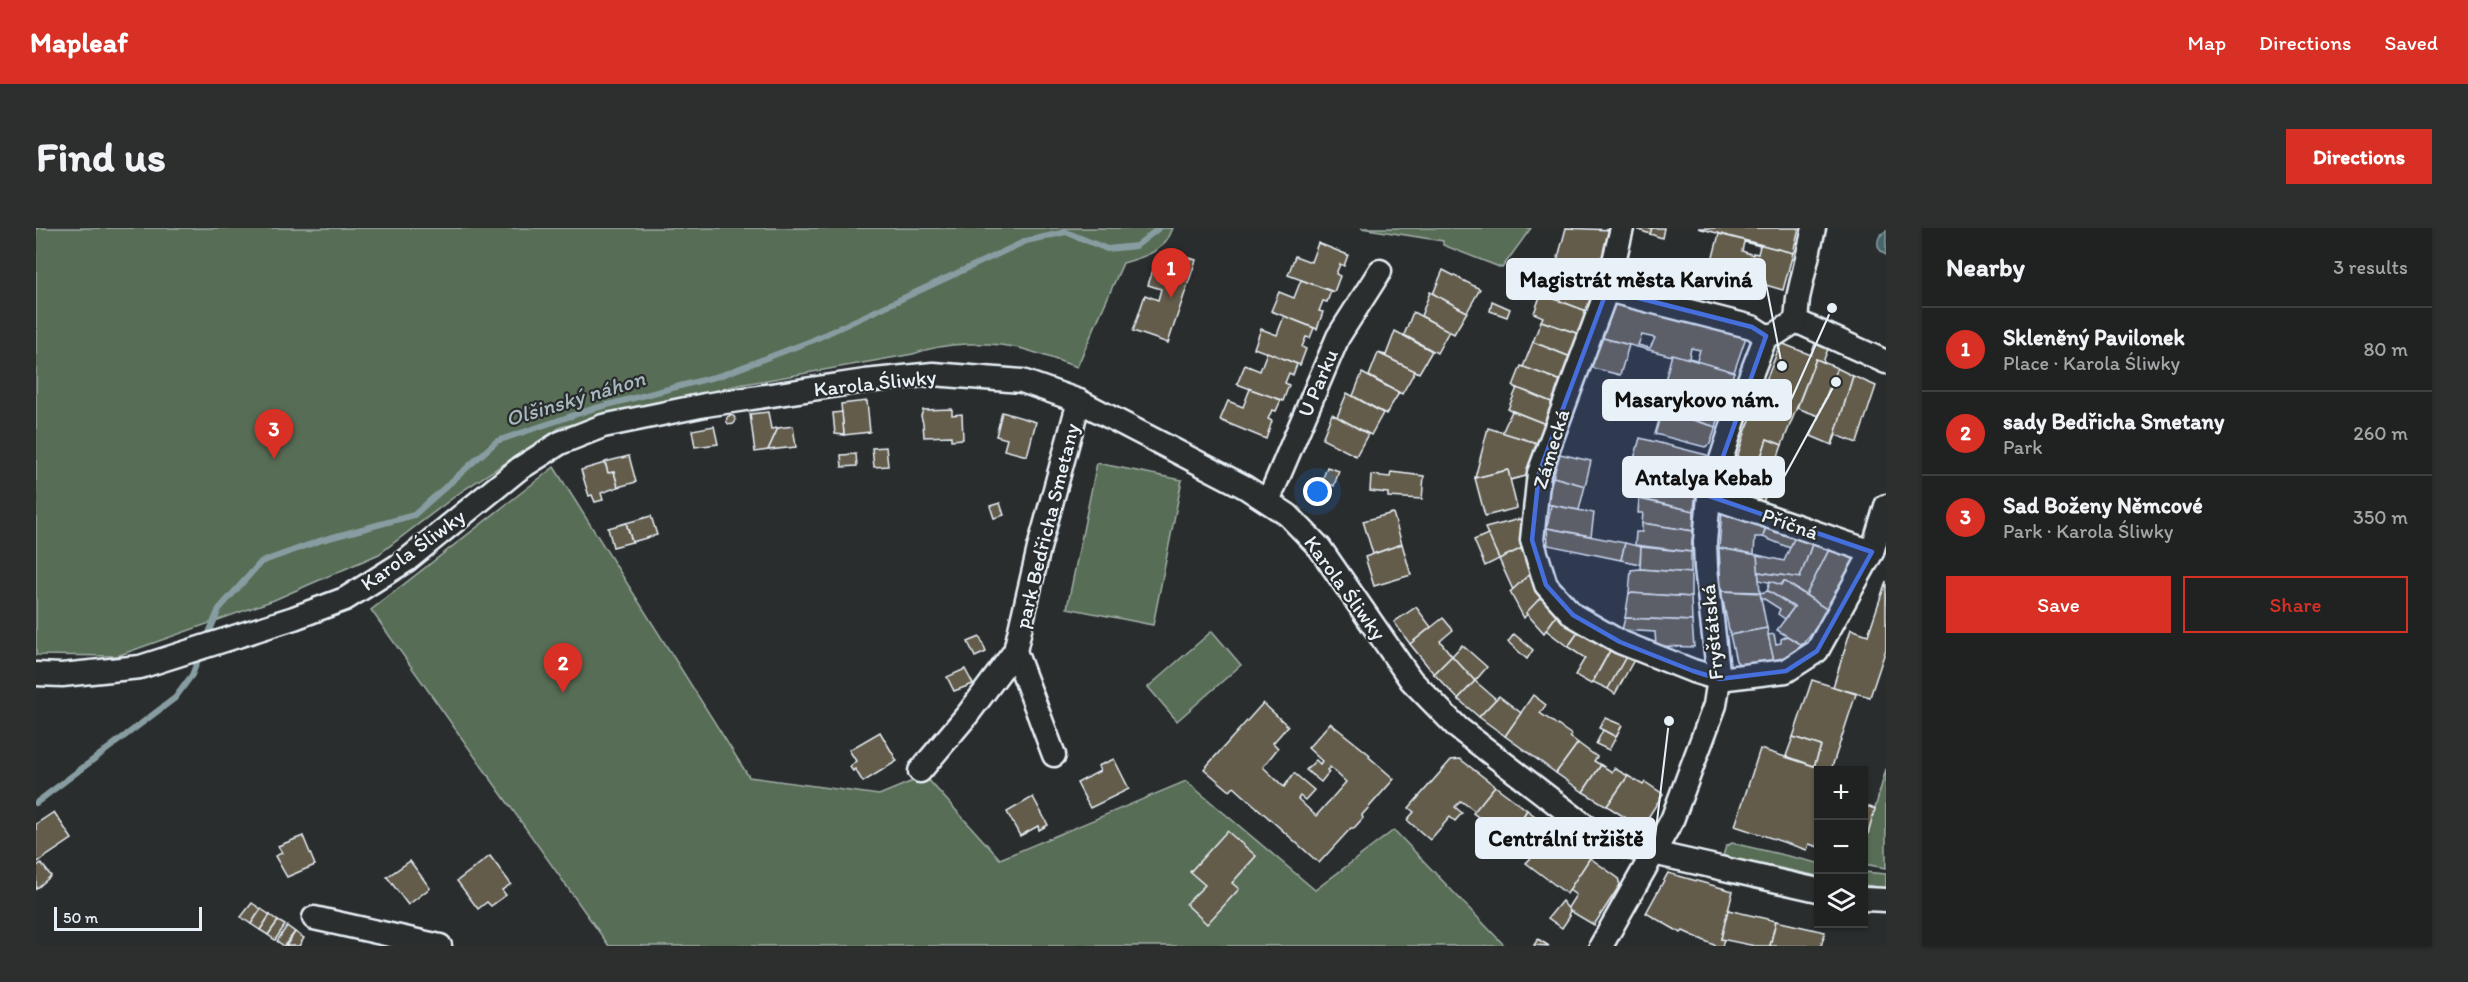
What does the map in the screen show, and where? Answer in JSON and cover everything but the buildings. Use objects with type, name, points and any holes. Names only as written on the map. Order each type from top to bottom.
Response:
[{"type":"street","name":"Zámecká","points":[[1622,228],[1607,290],[1539,473],[1532,540],[1546,585],[1573,615],[1620,642],[1719,679]]},
{"type":"street","points":[[1797,321],[1798,298],[1814,228]]},
{"type":"street","name":"U Parku","points":[[1268,501],[1338,337],[1380,271]]},
{"type":"street","points":[[1607,290],[1752,327],[1766,336],[1776,334],[1797,321]]},
{"type":"street","points":[[1797,321],[1886,362]]},
{"type":"street","name":"Fryštátská","points":[[1601,946],[1672,820],[1715,705],[1719,679],[1706,568],[1709,496],[1738,408],[1766,336]]},
{"type":"street","name":"Karola Śliwky","points":[[36,674],[62,675],[140,667],[345,599],[407,560],[519,469],[560,443],[603,426],[716,403],[865,381],[933,374],[1022,381],[1079,401],[1268,501],[1288,516],[1320,548],[1411,680],[1458,728],[1596,834],[1624,846],[1814,889]]},
{"type":"street","name":"park Bedřicha Smetany","points":[[920,771],[968,714],[1015,651],[1039,548],[1079,401]]},
{"type":"street","name":"Příčná","points":[[1709,496],[1872,552]]},
{"type":"street","points":[[1719,679],[1786,671],[1818,651],[1872,552],[1886,506]]},
{"type":"street","name":"park Bedřicha Smetany","points":[[1015,651],[1054,755]]},
{"type":"street","points":[[1868,899],[1886,900]]},
{"type":"street","points":[[314,918],[440,946]]},
{"type":"highlighted area","points":[[1607,290],[1752,327],[1766,336],[1709,496],[1872,552],[1817,651],[1786,671],[1719,679],[1693,671],[1620,642],[1573,615],[1546,585],[1532,540],[1539,473]]},
{"type":"green space","points":[[36,228],[1173,228],[1159,248],[1123,263],[1077,367],[1010,346],[953,345],[739,385],[561,427],[462,491],[379,554],[274,600],[117,656],[36,655]]},
{"type":"green space","points":[[1361,228],[1531,228],[1502,268],[1443,245],[1443,241]]},
{"type":"green space","points":[[1097,463],[1182,480],[1153,625],[1067,608]]},
{"type":"green space","points":[[554,467],[749,777],[879,795],[925,776],[1000,859],[1186,781],[1315,890],[1394,830],[1505,946],[609,946],[371,610]]},
{"type":"green space","points":[[1212,631],[1241,665],[1177,721],[1148,687]]},
{"type":"green space","points":[[1886,769],[1886,868],[1868,865],[1868,834]]},
{"type":"green space","points":[[1732,843],[1814,862],[1814,875],[1723,856],[1726,846]]},
{"type":"green space","points":[[1868,872],[1886,874],[1886,888],[1868,886]]},
{"type":"water","points":[[1886,231],[1886,255],[1880,250],[1878,240]]},
{"type":"waterway","name":"Olšinský náhon","points":[[206,640],[219,609],[261,562],[322,540],[414,515],[497,441],[592,409],[722,375],[811,341],[1026,241],[1066,232],[1107,249],[1136,246],[1159,228]]},
{"type":"waterway","name":"Olšinský náhon","points":[[36,803],[175,698],[192,675],[200,655]]},
{"type":"place","name":"Skleněný Pavilonek","points":[[1171,298]]},
{"type":"place","name":"Masarykovo nám.","points":[[1832,308]]},
{"type":"place","name":"Magistrát města Karviná","points":[[1782,366]]},
{"type":"place","name":"Antalya Kebab","points":[[1836,382]]},
{"type":"place","name":"Sad Boženy Němcové","points":[[274,459]]},
{"type":"place","name":"sady Bedřicha Smetany","points":[[563,693]]},
{"type":"place","name":"Centrální tržiště","points":[[1669,721]]}]
